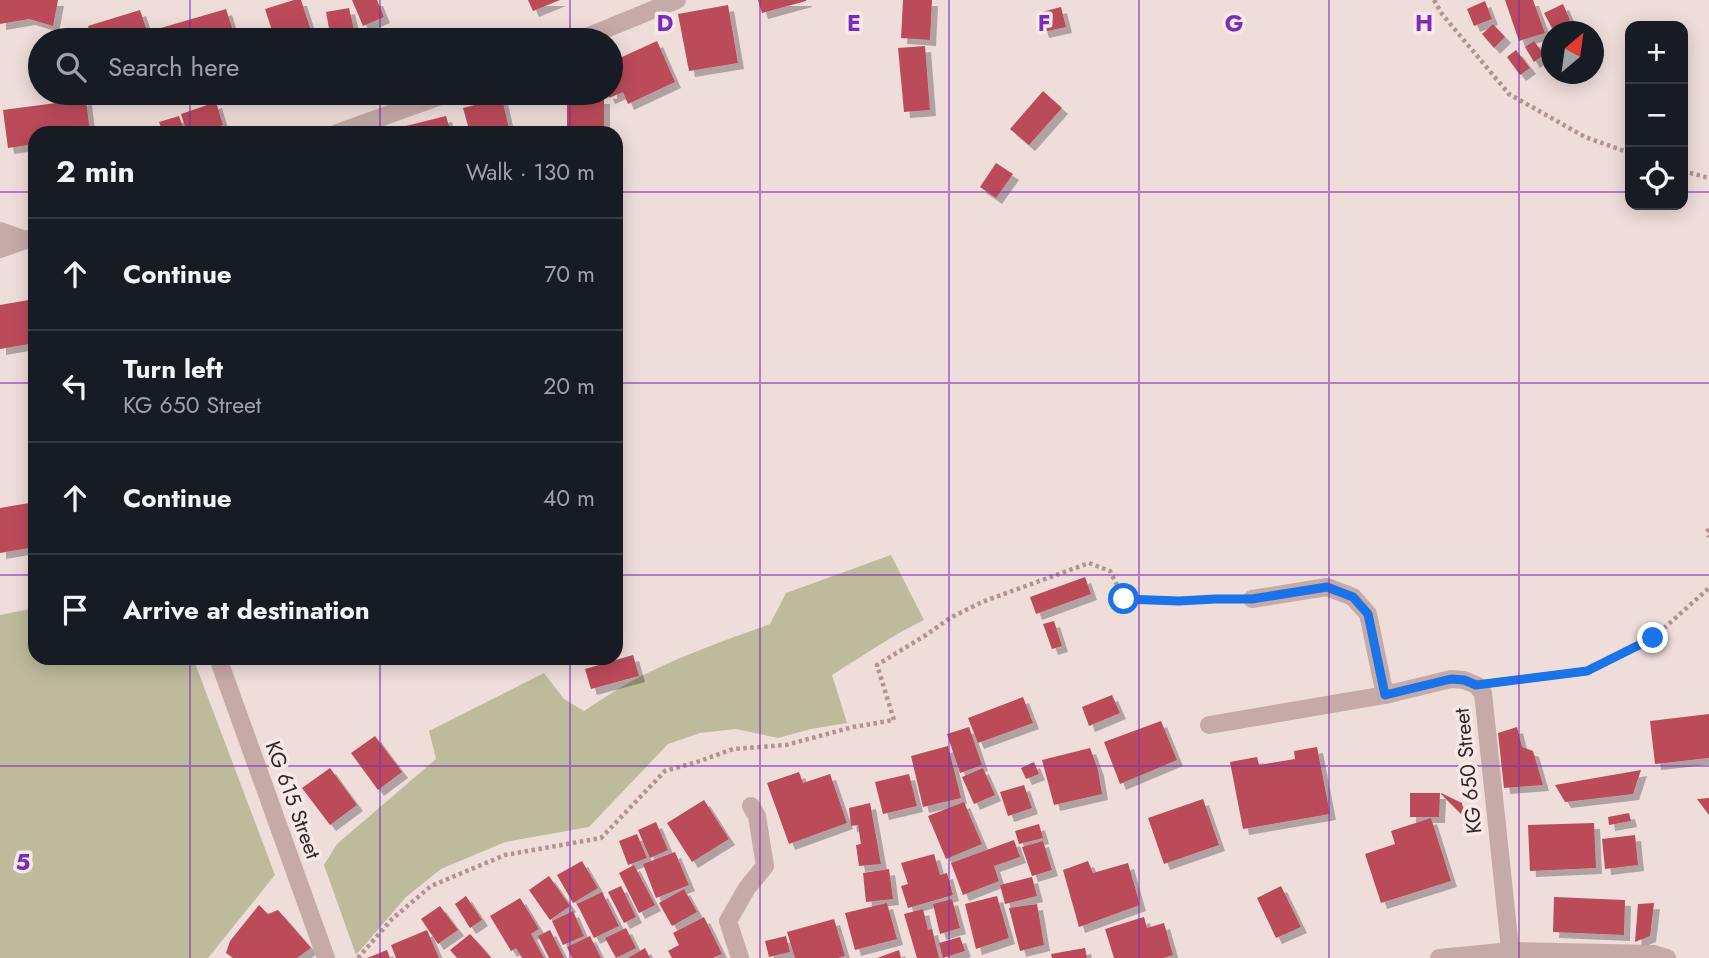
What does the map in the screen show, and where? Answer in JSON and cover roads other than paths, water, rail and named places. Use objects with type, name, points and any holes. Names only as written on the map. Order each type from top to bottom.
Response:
[{"type":"street","points":[[608,28],[677,0]]},
{"type":"street","points":[[357,126],[415,105]]},
{"type":"street","points":[[0,231],[28,237]]},
{"type":"street","points":[[0,249],[28,239]]},
{"type":"street","points":[[1252,599],[1327,587],[1353,597],[1368,614],[1385,695]]},
{"type":"street","name":"KG 615 Street","points":[[221,665],[326,958]]},
{"type":"street","name":"KG 650 Street","points":[[1209,724],[1385,695],[1451,679],[1476,685],[1483,693],[1511,955]]},
{"type":"street","points":[[740,958],[729,921],[747,888],[765,866],[757,816],[751,806]]},
{"type":"street","points":[[1439,958],[1654,954],[1667,958]]}]
